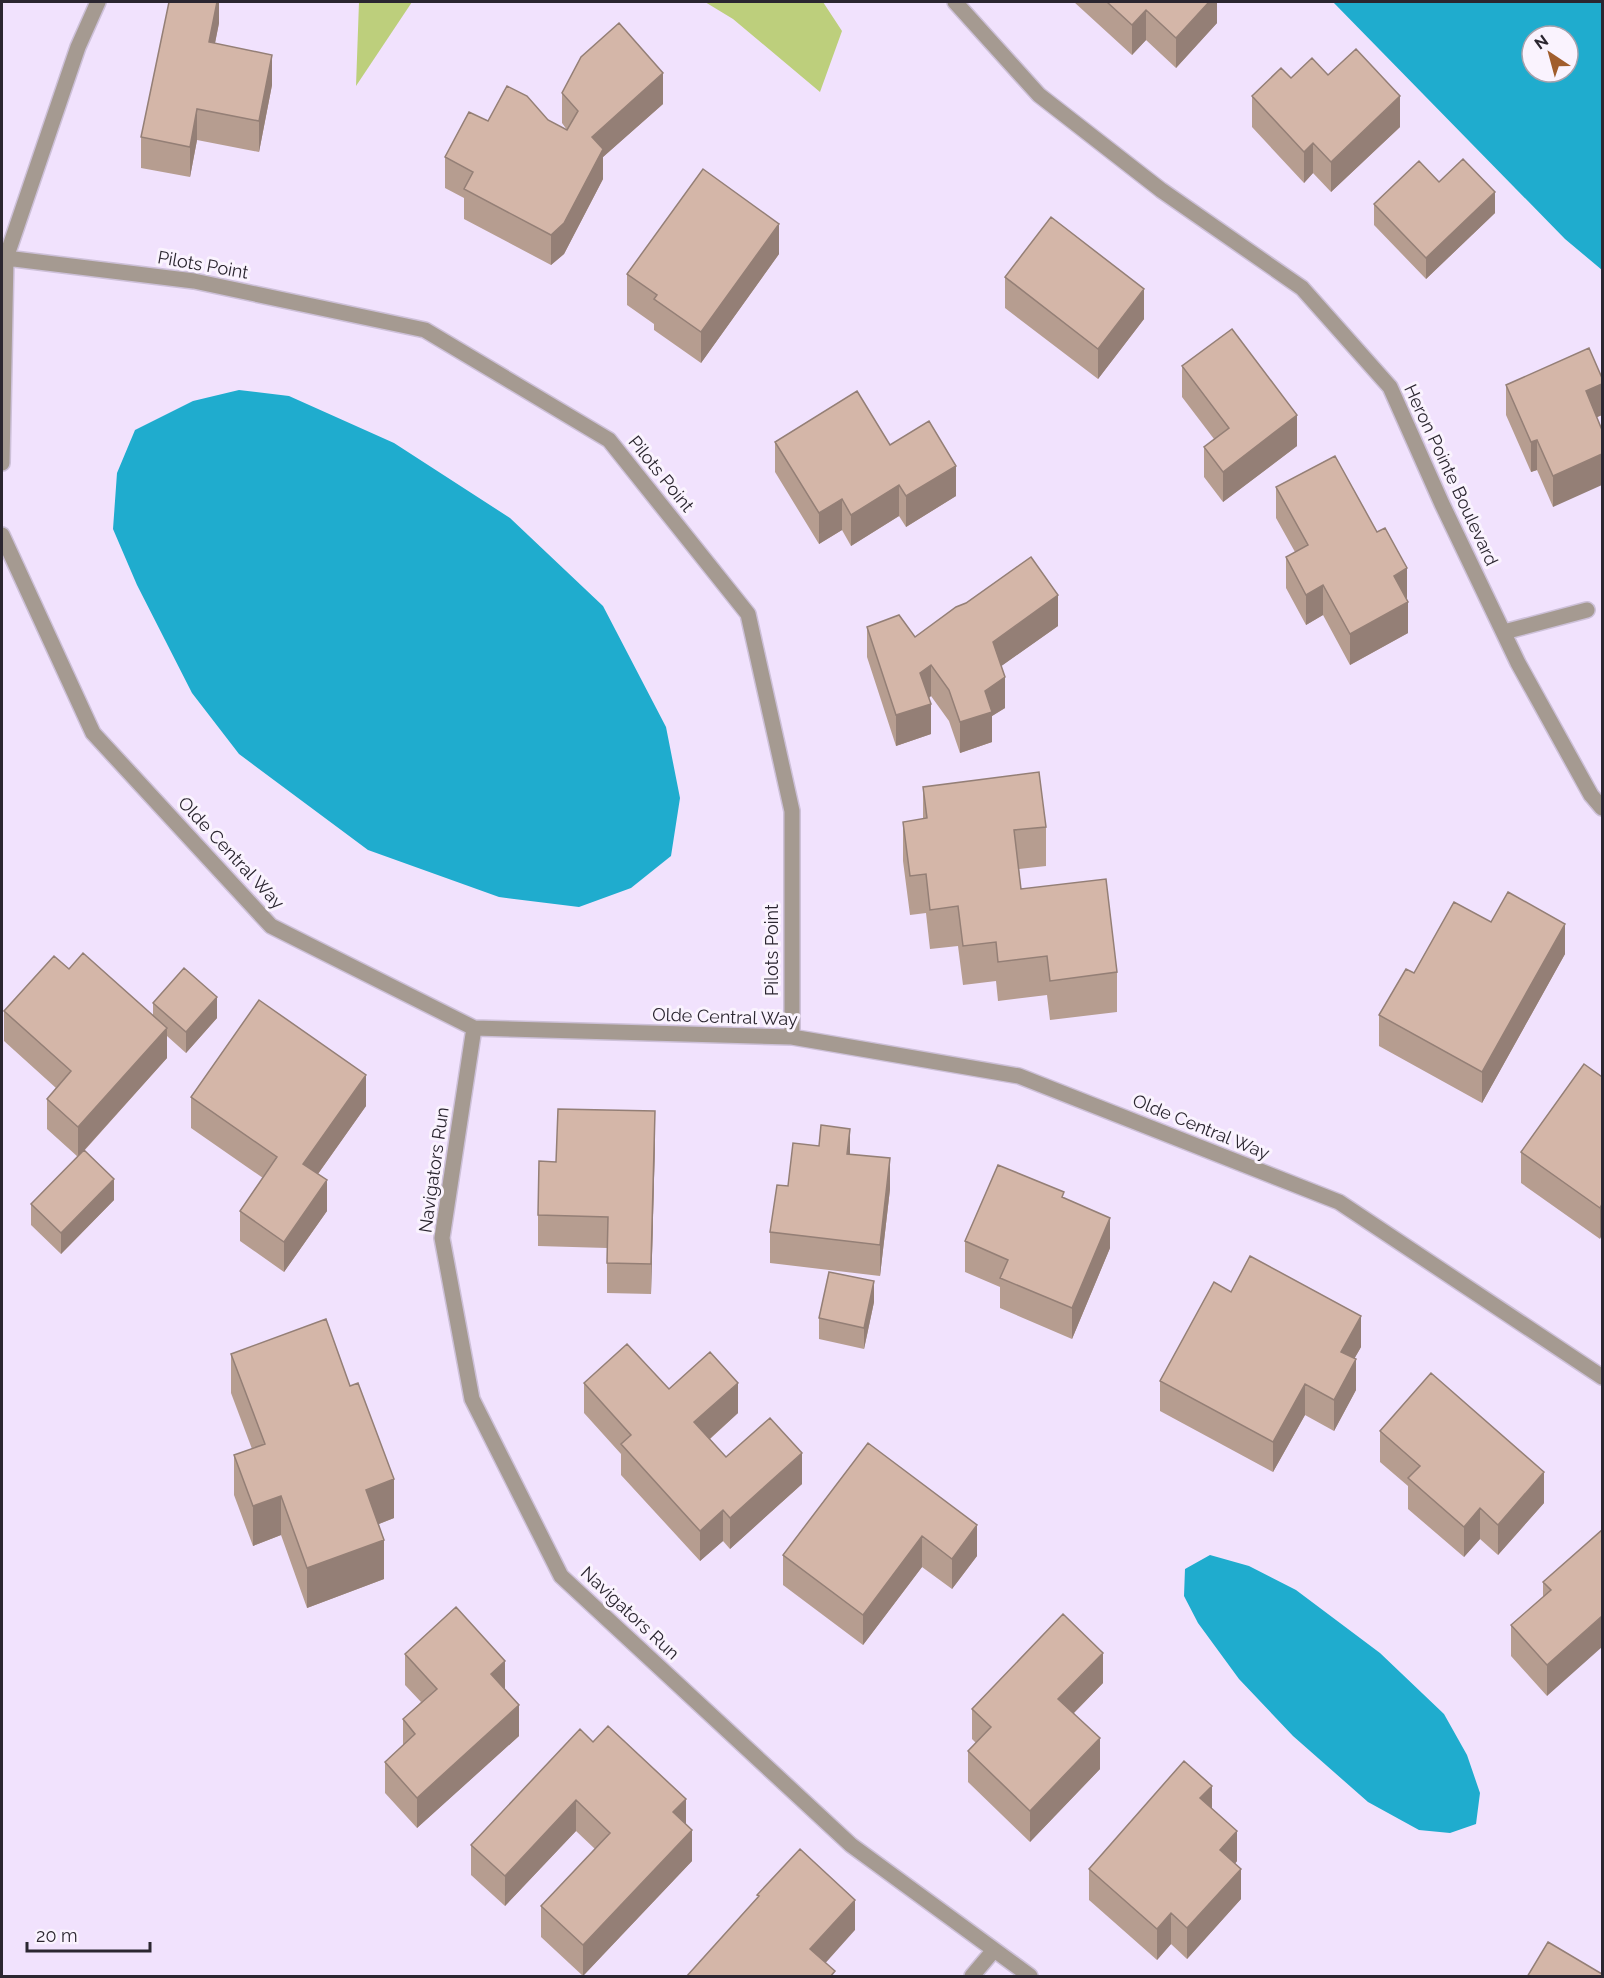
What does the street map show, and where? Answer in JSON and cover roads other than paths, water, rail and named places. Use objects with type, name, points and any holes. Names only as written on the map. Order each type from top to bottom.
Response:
[{"type":"street","points":[[2,463],[6,258],[78,47],[98,2]]},
{"type":"street","name":"Heron Pointe Boulevard","points":[[955,2],[1038,95],[1161,190],[1302,288],[1390,387],[1442,504],[1518,663],[1591,795],[1602,808]]},
{"type":"street","name":"Pilots Point","points":[[6,258],[194,281],[425,330],[609,440],[748,614],[792,811],[792,1037]]},
{"type":"street","name":"Olde Central Way","points":[[2,535],[93,733],[271,926],[474,1028],[792,1037],[1019,1076],[1339,1202],[1602,1377]]},
{"type":"street","points":[[1504,632],[1587,610]]},
{"type":"street","name":"Navigators Run","points":[[474,1028],[442,1238],[472,1399],[561,1576],[851,1845],[1030,1977]]},
{"type":"street","points":[[972,1977],[994,1950]]},
{"type":"water","points":[[1333,2],[1602,2],[1602,270],[1565,239]]},
{"type":"water","points":[[239,390],[289,396],[394,443],[510,518],[603,606],[666,727],[680,798],[671,856],[631,888],[579,907],[499,897],[368,850],[239,754],[192,693],[137,585],[113,529],[117,473],[135,430],[193,401]]},
{"type":"water","points":[[1210,1555],[1249,1566],[1296,1590],[1380,1653],[1444,1714],[1467,1755],[1480,1793],[1476,1824],[1450,1833],[1419,1830],[1368,1802],[1293,1736],[1239,1679],[1198,1623],[1184,1596],[1185,1569]]}]
